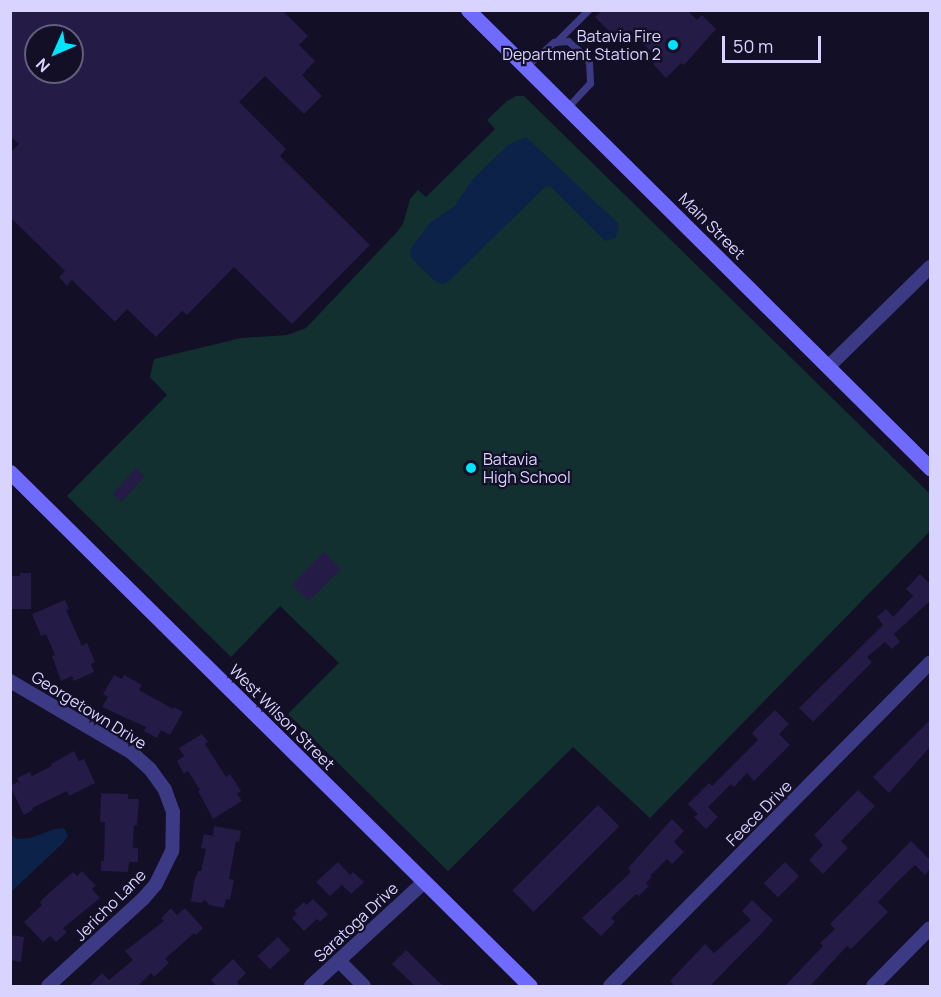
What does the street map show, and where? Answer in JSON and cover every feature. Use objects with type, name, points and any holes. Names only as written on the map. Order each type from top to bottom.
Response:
[{"type":"main road","name":"Main Street","points":[[468,10],[930,468]]},
{"type":"main road","name":"West Wilson Street","points":[[10,472],[530,987]]},
{"type":"street","points":[[828,367],[930,267]]},
{"type":"street","name":"Feece Drive","points":[[610,987],[930,663]]},
{"type":"street","name":"Georgetown Drive","points":[[10,681],[131,752],[150,769],[169,801],[173,812],[174,834]]},
{"type":"street","name":"Jericho Lane","points":[[48,987],[144,898],[166,868],[174,834]]},
{"type":"street","name":"Saratoga Drive","points":[[311,987],[424,882]]},
{"type":"street","points":[[873,987],[930,928]]},
{"type":"street","points":[[339,961],[364,987]]},
{"type":"lane","points":[[525,67],[544,48],[556,42],[588,10]]},
{"type":"lane","points":[[556,42],[568,41],[589,62],[592,71],[590,83],[567,108]]},
{"type":"green space","name":"Batavia High School","points":[[516,96],[524,96],[930,494],[930,531],[650,818],[573,747],[448,871],[288,714],[339,663],[280,606],[231,657],[67,496],[167,395],[150,377],[154,359],[241,338],[287,335],[306,328],[397,232],[403,224],[410,199],[418,190],[426,197],[495,129],[487,120],[507,101]]},
{"type":"water","points":[[526,137],[618,223],[619,228],[615,238],[605,241],[550,186],[544,188],[449,281],[443,284],[436,282],[412,259],[410,252],[413,245],[431,222],[455,206],[472,180],[508,145]]},
{"type":"water","points":[[64,828],[68,836],[63,843],[11,892],[11,835],[17,839],[30,838]]},
{"type":"building","points":[[10,10],[282,10],[308,36],[299,45],[315,61],[302,75],[322,96],[304,114],[265,76],[239,102],[286,149],[280,156],[370,245],[292,324],[234,267],[187,315],[182,311],[156,337],[127,309],[115,322],[72,280],[67,286],[59,277],[65,271],[10,217],[10,153],[19,144],[10,136]]},
{"type":"building","name":"Batavia Fire Department Station 2","points":[[602,10],[687,10],[697,20],[702,15],[716,29],[684,65],[681,63],[666,78],[653,64],[658,59],[630,30],[619,41],[595,17]]},
{"type":"building","points":[[136,468],[145,476],[121,502],[113,494]]},
{"type":"building","points":[[324,552],[341,569],[308,601],[291,585]]},
{"type":"building","points":[[20,573],[31,573],[31,609],[10,609],[10,576],[20,576]]},
{"type":"building","points":[[920,574],[930,584],[930,601],[894,634],[900,642],[892,649],[885,642],[867,657],[872,662],[813,722],[799,708],[883,625],[877,617],[886,609],[893,617],[913,596],[906,589]]},
{"type":"building","points":[[65,600],[69,609],[66,610],[82,646],[87,643],[95,662],[91,664],[94,672],[74,681],[72,676],[61,681],[52,656],[55,655],[46,634],[41,636],[32,614]]},
{"type":"building","points":[[114,675],[122,679],[124,675],[142,685],[139,690],[183,712],[170,735],[161,730],[157,738],[144,731],[146,727],[102,707],[108,697],[103,694]]},
{"type":"building","points":[[775,710],[789,724],[779,734],[790,745],[754,781],[747,773],[734,787],[731,784],[708,807],[718,817],[706,829],[694,817],[698,814],[688,804],[709,783],[712,786],[758,740],[752,733]]},
{"type":"building","points":[[930,720],[930,747],[889,793],[873,777]]},
{"type":"building","points":[[202,734],[208,742],[205,744],[226,777],[230,774],[241,791],[237,794],[242,801],[213,819],[198,791],[200,790],[188,771],[184,774],[177,761],[184,756],[179,748]]},
{"type":"building","points":[[74,751],[79,761],[84,759],[95,783],[69,796],[67,791],[32,808],[33,810],[24,815],[10,786],[18,782],[21,786],[17,778],[30,772],[32,776]]},
{"type":"building","points":[[858,790],[875,806],[841,841],[848,848],[823,874],[809,860],[823,845],[814,835]]},
{"type":"building","points":[[101,793],[128,794],[128,799],[139,799],[137,825],[134,825],[133,848],[138,848],[138,862],[129,862],[128,872],[101,871],[101,861],[104,861],[105,822],[100,822]]},
{"type":"building","points":[[598,805],[619,826],[534,912],[512,891]]},
{"type":"building","points":[[672,819],[684,831],[674,842],[684,852],[672,864],[667,859],[650,876],[652,877],[646,883],[649,886],[639,896],[636,894],[611,918],[615,922],[601,936],[582,918],[631,872],[628,868]]},
{"type":"building","points":[[214,826],[241,831],[239,842],[236,841],[229,879],[234,880],[230,900],[226,899],[224,908],[209,905],[205,900],[201,903],[191,901],[194,882],[198,871],[201,871],[206,849],[201,848],[204,834],[213,836]]},
{"type":"building","points":[[911,841],[930,860],[930,869],[925,875],[915,865],[900,879],[878,902],[888,912],[851,949],[847,946],[809,987],[784,987],[823,946],[820,943],[835,929],[830,924]]},
{"type":"building","points":[[338,862],[350,875],[353,872],[364,882],[351,894],[342,885],[330,896],[316,882]]},
{"type":"building","points":[[785,862],[799,876],[778,897],[764,883]]},
{"type":"building","points":[[82,871],[96,886],[92,889],[100,898],[63,928],[67,932],[56,942],[50,936],[43,942],[24,922],[42,905],[40,902],[49,893],[73,872],[77,876]]},
{"type":"building","points":[[313,899],[328,914],[320,922],[317,919],[304,931],[292,918],[297,914],[294,911],[304,902],[306,905]]},
{"type":"building","points":[[752,900],[773,920],[764,931],[709,987],[675,987],[670,981],[705,944],[714,953],[751,920],[742,911]]},
{"type":"building","points":[[171,908],[177,915],[185,908],[203,928],[196,935],[194,933],[165,959],[169,963],[154,977],[151,973],[137,987],[88,987],[102,973],[109,980],[133,960],[125,951],[164,921],[161,918]]},
{"type":"building","points":[[10,935],[24,937],[21,962],[10,960]]},
{"type":"building","points":[[278,937],[290,950],[270,969],[258,956]]},
{"type":"building","points":[[406,950],[444,987],[416,987],[392,964]]},
{"type":"building","points":[[233,959],[246,973],[237,982],[241,987],[217,987],[211,980]]},
{"type":"place","name":"Batavia Fire Department Station 2","points":[[673,45]]},
{"type":"place","name":"Batavia High School","points":[[471,468]]}]
